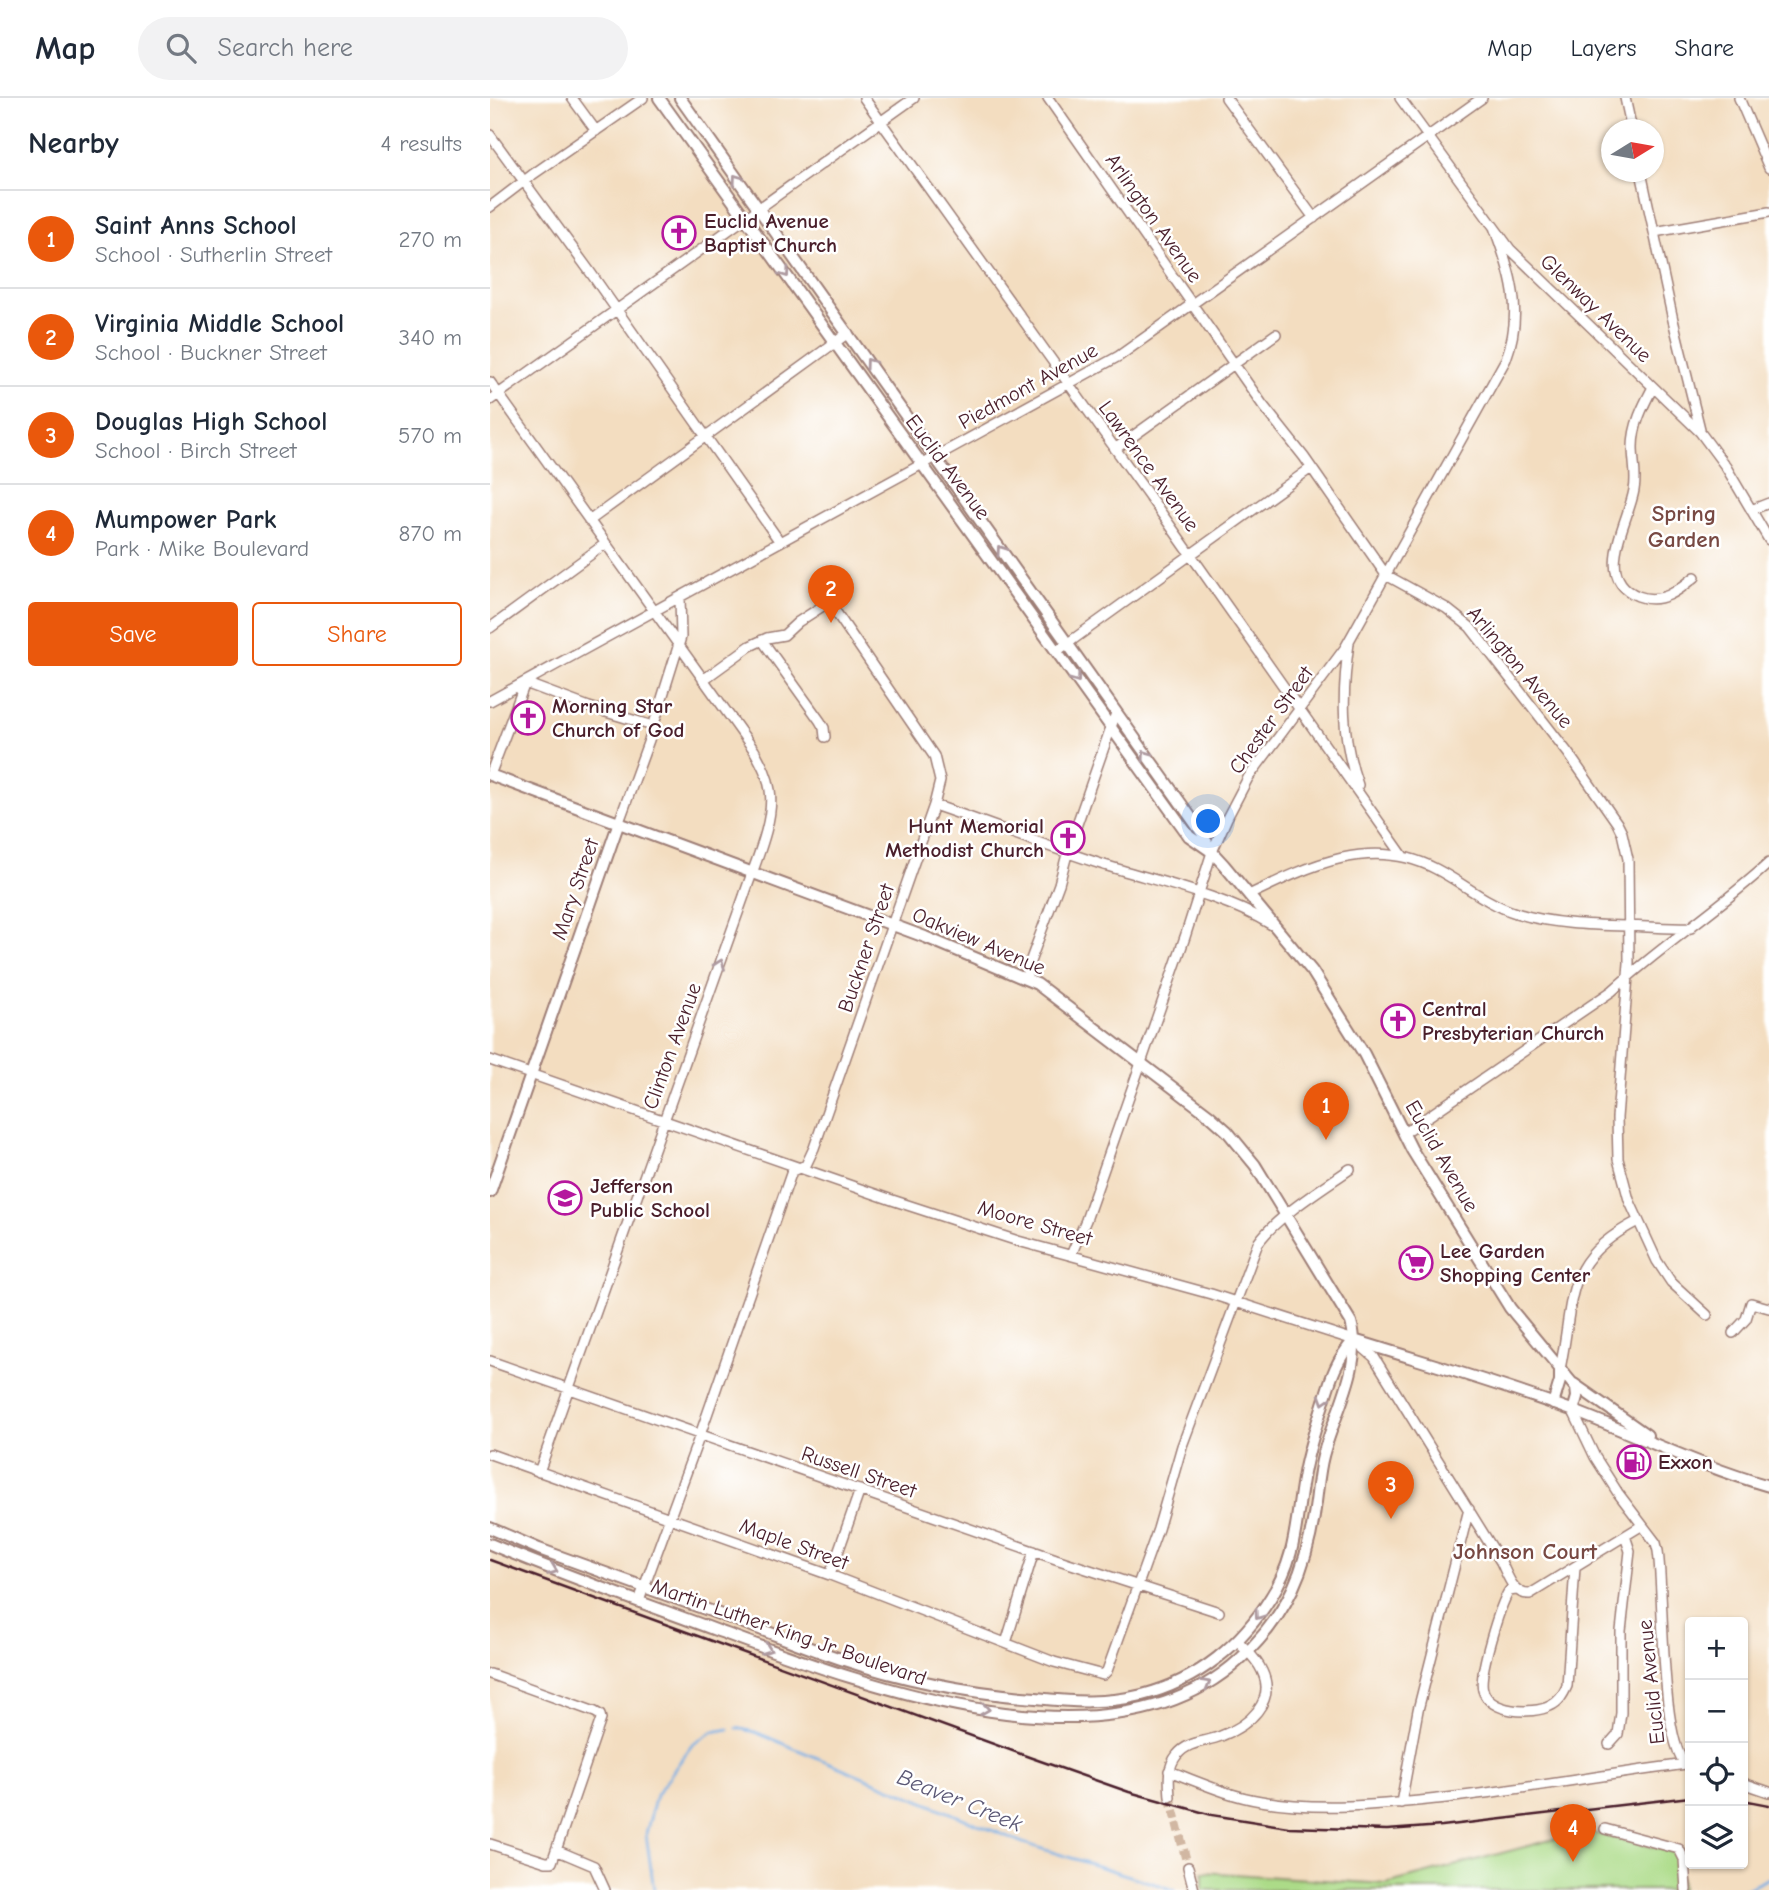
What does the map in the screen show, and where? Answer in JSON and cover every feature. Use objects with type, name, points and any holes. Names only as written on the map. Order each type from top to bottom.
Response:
[{"type":"main road","name":"Euclid Avenue","points":[[659,98],[1189,836],[1212,852]]},
{"type":"main road","name":"Euclid Avenue","points":[[680,98],[1202,833],[1212,852],[1312,971],[1350,1031],[1404,1133],[1510,1308],[1576,1388],[1577,1397],[1573,1411]]},
{"type":"main road","name":"Oakview Avenue","points":[[490,775],[893,925],[1027,979],[1141,1063],[1227,1131],[1255,1165],[1287,1216],[1351,1322],[1354,1340]]},
{"type":"main road","name":"Mary Street","points":[[490,1192],[619,822]]},
{"type":"main road","name":"Moore Street","points":[[1354,1340],[1553,1404],[1661,1445]]},
{"type":"main road","name":"Martin Luther King Jr Boulevard","points":[[490,1528],[539,1549],[860,1665],[918,1681],[1005,1696],[1081,1702],[1141,1695],[1191,1675],[1225,1653],[1251,1626],[1273,1594],[1296,1535],[1307,1456],[1332,1373],[1339,1358],[1354,1340]]},
{"type":"main road","name":"Martin Luther King Jr Boulevard","points":[[490,1544],[546,1568],[873,1685],[935,1701],[1020,1713],[1085,1717],[1143,1710],[1196,1689],[1225,1672],[1248,1653],[1288,1600],[1305,1562],[1323,1457],[1353,1364],[1354,1340]]},
{"type":"main road","points":[[1553,1404],[1560,1381],[1560,1369]]},
{"type":"main road","points":[[1572,1382],[1661,1445],[1706,1465],[1769,1486]]},
{"type":"street","points":[[572,98],[596,131]]},
{"type":"street","points":[[490,207],[643,98]]},
{"type":"street","name":"Lawrence Avenue","points":[[864,98],[1403,856]]},
{"type":"street","points":[[490,400],[914,98]]},
{"type":"street","name":"Arlington Avenue","points":[[1048,98],[1386,575],[1446,608],[1470,627],[1594,788],[1617,823],[1626,847],[1628,926],[1617,1144],[1623,1182],[1638,1221],[1667,1277],[1685,1297],[1707,1315]]},
{"type":"street","points":[[1226,98],[1314,218]]},
{"type":"street","name":"Glenway Avenue","points":[[1400,98],[1516,254],[1700,432],[1726,467],[1769,540]]},
{"type":"street","name":"Piedmont Avenue","points":[[490,701],[1119,356],[1482,98]]},
{"type":"street","points":[[1625,98],[1630,119]]},
{"type":"street","points":[[1739,98],[1769,168]]},
{"type":"street","points":[[490,135],[780,542]]},
{"type":"street","points":[[1644,182],[1700,432]]},
{"type":"street","points":[[1654,232],[1769,212]]},
{"type":"street","name":"Chester Street","points":[[1071,1255],[1086,1220],[1141,1063],[1212,852],[1248,778],[1350,638],[1501,370],[1513,341],[1516,309],[1505,257],[1494,227]]},
{"type":"street","points":[[589,521],[848,333]]},
{"type":"street","points":[[1115,449],[1276,334]]},
{"type":"street","name":"Clinton Avenue","points":[[490,382],[754,750],[768,780],[771,810],[539,1472]]},
{"type":"street","points":[[1653,387],[1636,424],[1633,446],[1634,490],[1617,544],[1616,572],[1631,592],[1650,599],[1678,591],[1695,577]]},
{"type":"street","points":[[1057,651],[1311,468]]},
{"type":"street","points":[[1751,510],[1769,503]]},
{"type":"street","points":[[490,628],[605,544]]},
{"type":"street","points":[[1012,588],[1023,581]]},
{"type":"street","name":"Mary Street","points":[[619,822],[681,637],[680,597]]},
{"type":"street","name":"Buckner Street","points":[[639,1601],[792,1171],[807,1163],[814,1148],[893,925],[940,781],[934,756],[831,604],[826,602],[784,635],[762,640]]},
{"type":"street","points":[[1350,638],[1343,684],[1344,723],[1353,773],[1364,798]]},
{"type":"street","points":[[703,680],[762,640],[820,721],[825,737]]},
{"type":"street","points":[[490,775],[525,683],[589,707],[653,726]]},
{"type":"street","points":[[1027,979],[1027,970],[1116,713]]},
{"type":"street","points":[[1156,789],[1164,780]]},
{"type":"street","points":[[934,805],[1242,909],[1280,930]]},
{"type":"street","points":[[1249,895],[1345,857],[1376,853],[1403,856],[1437,869],[1514,913],[1549,920],[1691,928]]},
{"type":"street","points":[[1404,1133],[1562,1026],[1691,928],[1769,863]]},
{"type":"street","name":"Moore Street","points":[[490,1060],[993,1233],[1235,1301],[1354,1340]]},
{"type":"street","points":[[1137,1586],[1158,1529],[1182,1446],[1258,1243],[1264,1234],[1350,1168]]},
{"type":"street","points":[[1560,1369],[1572,1294],[1579,1272],[1598,1246],[1610,1236],[1638,1221]]},
{"type":"street","points":[[1733,1332],[1746,1319],[1751,1303],[1769,1308]]},
{"type":"street","points":[[1354,1340],[1374,1357],[1516,1590],[1530,1594],[1641,1526]]},
{"type":"street","name":"Russell Street","points":[[490,1361],[1034,1551],[1219,1612]]},
{"type":"street","name":"Euclid Avenue","points":[[1573,1411],[1595,1457],[1658,1551],[1668,1705],[1678,1753],[1685,1761]]},
{"type":"street","name":"Maple Street","points":[[490,1454],[1100,1675],[1107,1671],[1137,1586]]},
{"type":"street","points":[[830,1575],[860,1490]]},
{"type":"street","points":[[1401,1803],[1418,1710],[1469,1509]]},
{"type":"street","points":[[1609,1745],[1618,1734],[1621,1713],[1621,1631],[1630,1551],[1625,1536]]},
{"type":"street","points":[[1006,1643],[1034,1551]]},
{"type":"street","points":[[1516,1590],[1509,1591],[1500,1611],[1485,1663],[1483,1690],[1490,1702],[1499,1706],[1536,1711],[1559,1700],[1567,1686],[1574,1567]]},
{"type":"street","points":[[1170,1797],[1169,1771],[1174,1759],[1186,1747],[1233,1731],[1258,1713],[1265,1698],[1265,1678],[1256,1661],[1238,1641]]},
{"type":"street","points":[[490,1674],[600,1715],[601,1722],[552,1862],[490,1844]]},
{"type":"street","points":[[1169,1771],[1238,1796],[1277,1804],[1336,1807],[1496,1792],[1685,1765]]},
{"type":"street","points":[[1748,1785],[1769,1792]]},
{"type":"street","points":[[1605,1829],[1679,1849],[1684,1859],[1686,1890]]},
{"type":"street","points":[[556,1850],[594,1867],[605,1890]]},
{"type":"street","points":[[1188,1867],[1194,1890]]},
{"type":"green space","points":[[1584,1831],[1679,1853],[1681,1890],[1203,1890],[1203,1872],[1386,1884]]},
{"type":"waterway","name":"Beaver Creek","points":[[737,1728],[755,1732],[1023,1843],[1175,1890]]},
{"type":"waterway","name":"Beaver Creek","points":[[654,1890],[646,1834],[656,1795],[692,1745],[712,1732],[729,1729]]},
{"type":"waterway","name":"Beaver Creek","points":[[1744,1890],[1769,1878]]},
{"type":"tunnel","points":[[1170,1797],[1188,1867]]},
{"type":"railway","points":[[490,1560],[1029,1757],[1129,1792],[1212,1815],[1288,1827],[1387,1830],[1685,1798]]},
{"type":"railway","points":[[1748,1801],[1769,1805]]},
{"type":"place","name":"Euclid Avenue Baptist Church","points":[[679,233]]},
{"type":"place","name":"Virginia Middle School","points":[[831,623]]},
{"type":"place","name":"Morning Star Church of God","points":[[528,718]]},
{"type":"place","name":"Hunt Memorial Methodist Church","points":[[1068,838]]},
{"type":"place","name":"Central Presbyterian Church","points":[[1398,1021]]},
{"type":"place","name":"Saint Anns School","points":[[1326,1140]]},
{"type":"place","name":"Jefferson Public School","points":[[565,1198]]},
{"type":"place","name":"Lee Garden Shopping Center","points":[[1416,1263]]},
{"type":"place","name":"Exxon","points":[[1634,1462]]},
{"type":"place","name":"Douglas High School","points":[[1391,1519]]},
{"type":"place","name":"Mumpower Park","points":[[1573,1862]]},
{"type":"district","name":"Spring Garden","points":[[1684,526]]},
{"type":"district","name":"Johnson Court","points":[[1525,1551]]}]
